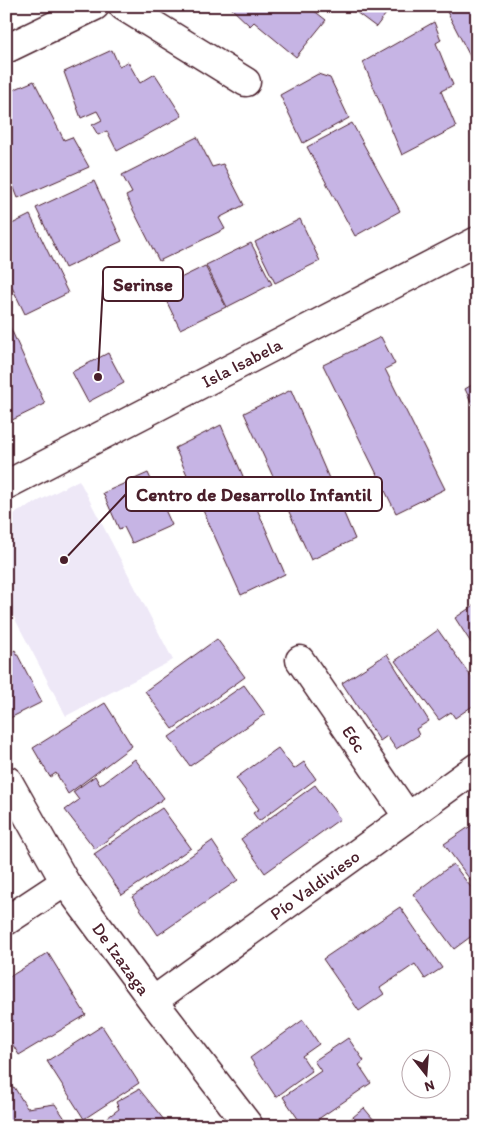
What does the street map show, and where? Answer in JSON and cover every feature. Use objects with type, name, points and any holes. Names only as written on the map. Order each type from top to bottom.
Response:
[{"type":"street","points":[[6,49],[95,6]]},
{"type":"street","points":[[123,6],[246,82]]},
{"type":"street","name":"Isla Isabela","points":[[6,485],[477,241]]},
{"type":"street","name":"E6c","points":[[300,660],[408,817]]},
{"type":"street","name":"Pío Valdivieso","points":[[153,1001],[477,767]]},
{"type":"street","name":"De Izazaga","points":[[8,781],[65,882],[249,1126]]},
{"type":"street","points":[[6,920],[65,882]]},
{"type":"shaded area","points":[[79,480],[173,660],[66,716],[6,602],[6,518]]},
{"type":"building","points":[[232,6],[308,6],[326,20],[296,57],[254,22],[250,26],[231,8]]},
{"type":"building","points":[[348,6],[392,6],[376,27]]},
{"type":"building","points":[[444,6],[477,6],[477,65],[475,66]]},
{"type":"building","points":[[434,22],[441,40],[436,43],[453,85],[441,91],[456,127],[402,155],[363,62]]},
{"type":"building","points":[[112,50],[119,66],[128,62],[140,83],[155,74],[182,116],[117,151],[107,131],[98,135],[92,125],[102,120],[97,111],[81,118],[64,72]]},
{"type":"building","points":[[318,74],[330,78],[349,118],[303,143],[280,95]]},
{"type":"building","points":[[34,81],[64,140],[72,137],[89,167],[18,198],[6,168],[6,93]]},
{"type":"building","points":[[352,123],[400,211],[355,236],[307,147]]},
{"type":"building","points":[[197,137],[212,167],[223,164],[244,205],[219,218],[225,229],[159,261],[126,196],[132,193],[122,175]]},
{"type":"building","points":[[94,181],[122,241],[65,268],[36,208]]},
{"type":"building","points":[[30,215],[68,293],[25,314],[6,275],[6,227]]},
{"type":"building","points":[[300,219],[320,261],[275,283],[255,242]]},
{"type":"building","points":[[251,243],[272,284],[227,307],[206,265]]},
{"type":"building","points":[[205,266],[226,307],[180,329],[160,288]]},
{"type":"building","points":[[6,318],[45,404],[6,423]]},
{"type":"building","points":[[381,337],[395,364],[385,369],[445,489],[396,513],[323,365]]},
{"type":"building","points":[[108,353],[124,383],[88,402],[72,372]]},
{"type":"building","points":[[477,382],[477,414],[465,389]]},
{"type":"building","points":[[291,390],[355,539],[311,560],[244,413]]},
{"type":"building","points":[[221,425],[285,574],[241,595],[175,448]]},
{"type":"building","points":[[148,473],[172,525],[132,543],[124,527],[119,529],[103,493]]},
{"type":"building","points":[[477,603],[477,652],[455,618]]},
{"type":"building","points":[[438,630],[477,685],[477,703],[455,718],[451,712],[439,720],[395,661]]},
{"type":"building","points":[[217,639],[245,677],[173,729],[145,691]]},
{"type":"building","points":[[15,650],[42,702],[6,720],[6,655]]},
{"type":"building","points":[[387,654],[429,721],[416,729],[419,735],[396,749],[387,736],[380,741],[342,683]]},
{"type":"building","points":[[244,685],[265,714],[190,766],[169,737]]},
{"type":"building","points":[[105,703],[132,746],[68,794],[56,773],[50,777],[33,748]]},
{"type":"building","points":[[278,748],[294,769],[304,762],[316,779],[259,821],[253,813],[259,809],[236,778]]},
{"type":"building","points":[[135,759],[164,798],[95,849],[65,810],[79,800],[73,792],[95,776],[100,785]]},
{"type":"building","points":[[315,785],[340,819],[265,873],[241,839]]},
{"type":"building","points":[[162,808],[191,848],[122,895],[94,854]]},
{"type":"building","points":[[472,825],[477,825],[477,889],[444,844]]},
{"type":"building","points":[[212,841],[238,880],[158,935],[132,897]]},
{"type":"building","points":[[453,864],[477,895],[477,932],[454,949],[413,894]]},
{"type":"building","points":[[400,907],[442,968],[425,979],[415,964],[380,988],[384,994],[359,1011],[323,959]]},
{"type":"building","points":[[48,953],[86,1015],[19,1055],[6,1034],[6,979]]},
{"type":"building","points":[[303,1020],[319,1044],[302,1056],[312,1071],[276,1097],[250,1058]]},
{"type":"building","points":[[102,1026],[139,1083],[84,1119],[47,1061]]},
{"type":"building","points":[[348,1038],[364,1061],[359,1065],[371,1083],[308,1126],[303,1126],[283,1097],[321,1071],[314,1061]]},
{"type":"building","points":[[14,1087],[27,1108],[55,1104],[70,1126],[6,1126],[6,1092]]},
{"type":"building","points":[[139,1089],[169,1126],[96,1126],[119,1109],[116,1102]]},
{"type":"building","points":[[364,1108],[379,1126],[342,1126]]},
{"type":"place","name":"Serinse","points":[[98,377]]},
{"type":"place","name":"Centro de Desarrollo Infantil","points":[[64,560]]}]
